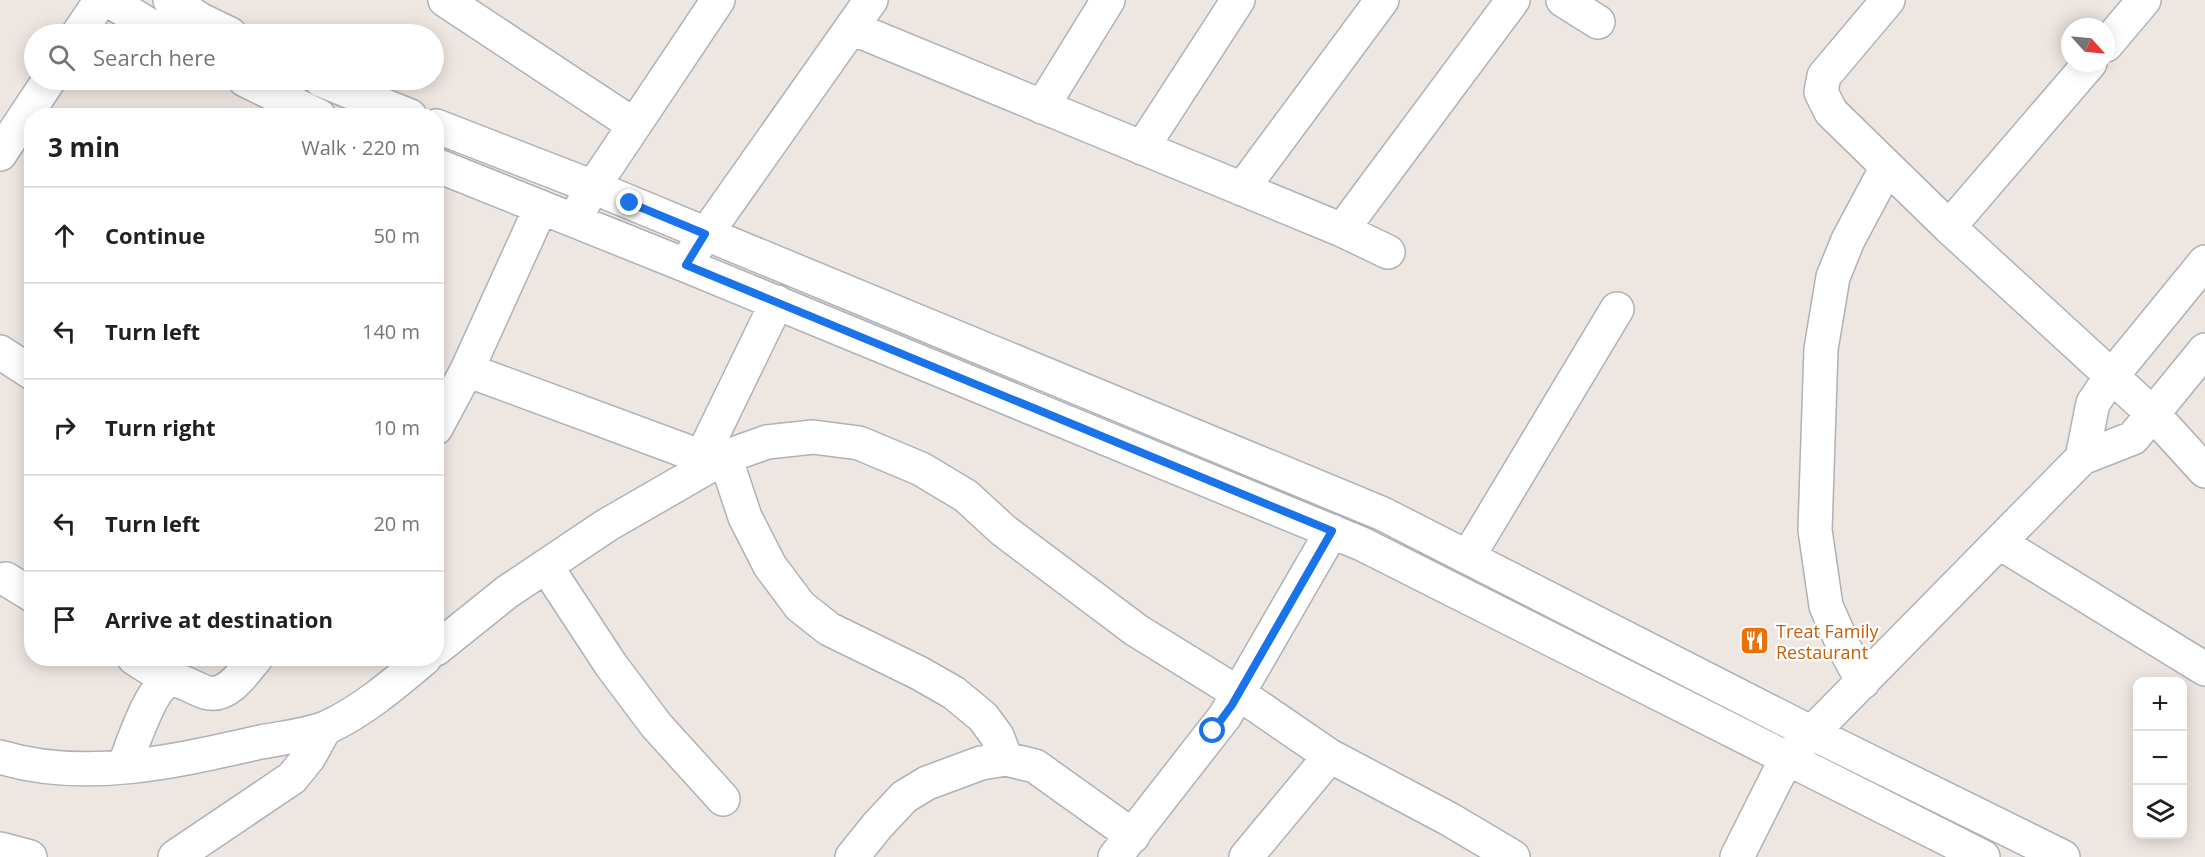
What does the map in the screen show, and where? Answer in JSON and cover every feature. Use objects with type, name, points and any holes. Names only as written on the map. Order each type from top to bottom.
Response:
[{"type":"street","points":[[85,24],[101,0]]},
{"type":"street","points":[[108,0],[148,24]]},
{"type":"street","points":[[170,0],[209,24]]},
{"type":"street","points":[[445,0],[634,125]]},
{"type":"street","points":[[574,221],[593,187],[718,0]]},
{"type":"street","points":[[686,265],[705,234],[871,0]]},
{"type":"street","points":[[1042,108],[1108,0]]},
{"type":"street","points":[[1142,148],[1238,0]]},
{"type":"street","points":[[1242,189],[1382,0]]},
{"type":"street","points":[[1342,230],[1514,0]]},
{"type":"street","points":[[1563,0],[1598,22]]},
{"type":"street","points":[[1888,0],[1824,76],[1821,92],[1831,112],[1949,227],[2153,414],[2205,471]]},
{"type":"street","points":[[2115,34],[2144,0]]},
{"type":"street","points":[[852,28],[1342,230],[1388,252]]},
{"type":"street","points":[[1949,227],[2082,72]]},
{"type":"street","points":[[30,108],[42,90]]},
{"type":"street","points":[[265,90],[302,108]]},
{"type":"street","points":[[346,90],[390,108]]},
{"type":"street","points":[[0,154],[24,118]]},
{"type":"street","points":[[444,129],[593,187],[1383,514],[1812,733],[2063,857]]},
{"type":"street","points":[[1863,682],[1826,606],[1815,530],[1821,349],[1833,277],[1848,240],[1887,167]]},
{"type":"street","points":[[444,168],[777,302],[1362,544],[1983,857]]},
{"type":"street","points":[[444,413],[467,370],[541,207]]},
{"type":"street","points":[[2082,458],[2093,403],[2110,377],[2205,262]]},
{"type":"street","points":[[707,463],[777,302]]},
{"type":"street","points":[[1468,557],[1617,309]]},
{"type":"street","points":[[1737,857],[1786,759],[2082,458],[2133,438],[2205,350]]},
{"type":"street","points":[[0,351],[24,368]]},
{"type":"street","points":[[467,370],[707,463],[745,517],[770,566],[800,606],[829,629],[919,673],[954,693],[983,717],[998,736],[1006,759]]},
{"type":"street","points":[[444,643],[507,592],[607,525],[707,463],[766,441],[813,437],[859,443],[921,469],[966,496],[1003,530],[1136,630],[1238,693],[1330,756],[1449,819],[1513,857]]},
{"type":"street","points":[[852,857],[904,797],[927,783],[981,763],[1006,759],[1035,766],[1124,846],[1225,716],[1332,531]]},
{"type":"street","points":[[2000,543],[2205,669]]},
{"type":"street","points":[[546,566],[611,665],[656,725],[723,800]]},
{"type":"street","points":[[147,666],[170,681]]},
{"type":"street","points":[[124,766],[152,699],[159,688],[170,681],[181,681],[208,693],[220,692],[229,687],[249,666]]},
{"type":"street","points":[[0,757],[44,768],[87,769],[188,759],[325,728],[359,710],[415,666]]},
{"type":"street","points":[[175,857],[292,778],[309,757],[325,728]]},
{"type":"street","points":[[1246,857],[1330,756]]},
{"type":"street","points":[[0,849],[30,857]]},
{"type":"place","name":"Treat Family Restaurant","points":[[1755,641]]},
{"type":"route","points":[[630,203],[705,234],[686,265],[1332,531],[1232,705],[1213,731]]}]
